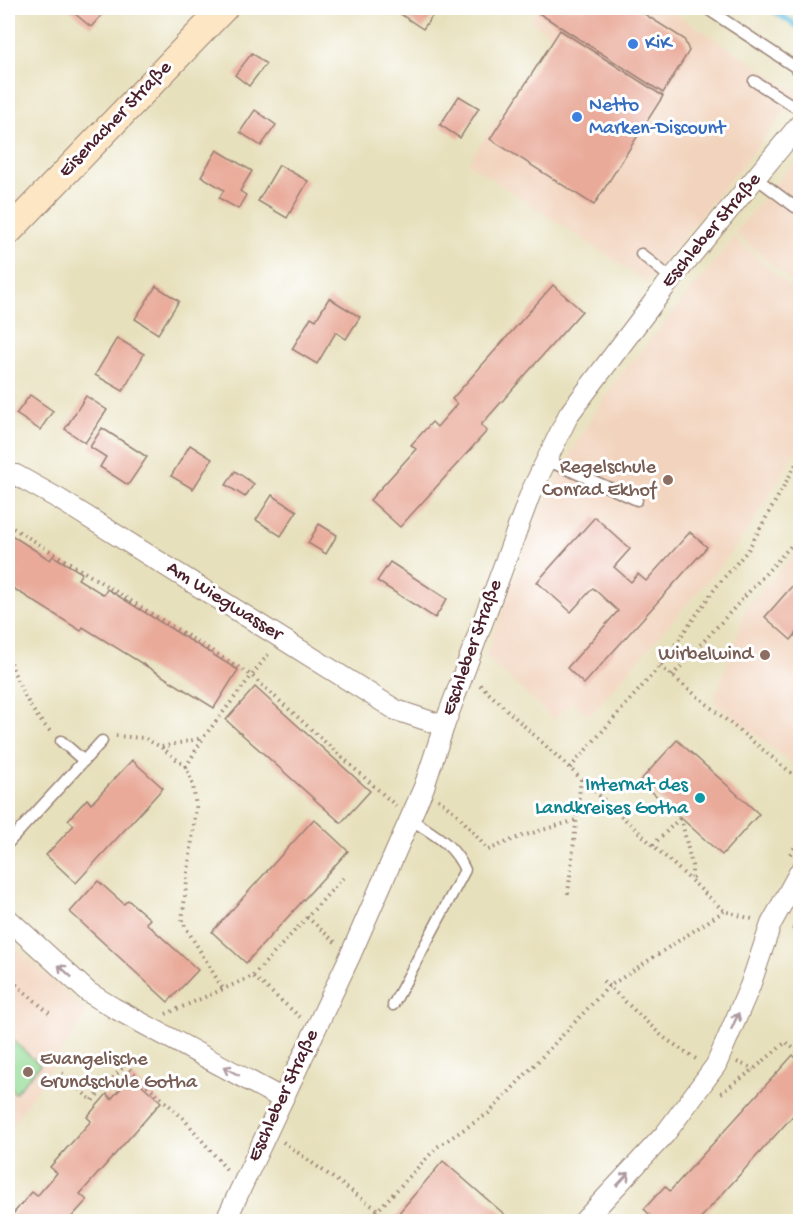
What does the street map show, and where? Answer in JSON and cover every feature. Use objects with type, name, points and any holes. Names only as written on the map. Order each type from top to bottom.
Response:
[{"type":"main road","name":"Eisenacher Straße","points":[[8,232],[224,8]]},
{"type":"street","name":"Eschleber Straße","points":[[225,1221],[350,956],[424,787],[464,670],[531,492],[569,414],[672,279],[801,124]]},
{"type":"street","name":"Am Wiegwasser","points":[[10,479],[59,499],[396,710],[444,726]]},
{"type":"street","points":[[583,1221],[665,1134],[711,1070],[750,986],[771,924],[801,871]]},
{"type":"street","points":[[8,919],[88,992],[283,1099]]},
{"type":"lane","points":[[706,8],[801,72]]},
{"type":"lane","points":[[754,81],[801,110]]},
{"type":"lane","points":[[756,178],[795,207],[801,201]]},
{"type":"lane","points":[[641,254],[672,279]]},
{"type":"lane","points":[[546,460],[637,500]]},
{"type":"lane","points":[[62,741],[84,761]]},
{"type":"lane","points":[[8,843],[102,741]]},
{"type":"lane","points":[[393,1005],[465,870],[458,854],[440,838],[410,819]]},
{"type":"path","points":[[570,768],[660,666],[716,587],[748,550],[801,457]]},
{"type":"path","points":[[8,525],[251,675],[410,819]]},
{"type":"path","points":[[672,676],[801,536]]},
{"type":"path","points":[[186,767],[203,738],[281,638]]},
{"type":"path","points":[[8,657],[24,696],[40,721],[62,741]]},
{"type":"path","points":[[660,666],[801,780]]},
{"type":"path","points":[[464,670],[724,911],[771,924]]},
{"type":"path","points":[[102,741],[118,736],[144,738],[161,747],[186,767],[193,785],[196,807],[182,921],[224,988]]},
{"type":"path","points":[[161,747],[203,738]]},
{"type":"path","points":[[568,894],[581,778]]},
{"type":"path","points":[[424,787],[459,816],[488,850],[519,837],[576,820]]},
{"type":"path","points":[[653,845],[681,818],[692,866],[692,881]]},
{"type":"path","points":[[144,1024],[253,976],[343,878]]},
{"type":"path","points":[[370,1221],[437,1147],[489,1113],[608,987],[724,911]]},
{"type":"path","points":[[307,917],[350,956]]},
{"type":"path","points":[[253,976],[314,1029]]},
{"type":"path","points":[[8,984],[11,980],[50,1013]]},
{"type":"path","points":[[603,981],[663,1037],[711,1070]]},
{"type":"path","points":[[718,1095],[786,1042],[801,1054]]},
{"type":"path","points":[[62,1072],[92,1101],[125,1065],[183,1118],[241,1187]]},
{"type":"path","points":[[268,1131],[378,1210]]},
{"type":"shaded area","points":[[538,8],[667,8],[800,94],[647,282],[468,163],[552,37],[530,20]]},
{"type":"shaded area","points":[[800,154],[800,289],[735,233]]},
{"type":"shaded area","name":"Regelschule Conrad Ekhof","points":[[734,238],[800,296],[800,443],[750,527],[722,564],[589,716],[572,702],[554,720],[485,656],[539,515],[576,444],[611,387]]},
{"type":"shaded area","name":"Wirbelwind","points":[[800,547],[800,770],[714,702],[746,608]]},
{"type":"shaded area","name":"Evangelische Grundschule Gotha","points":[[8,940],[88,1013],[8,1132]]},
{"type":"green space","points":[[8,1036],[40,1065],[15,1093],[8,1087]]},
{"type":"building","points":[[68,8],[108,8],[91,27]]},
{"type":"building","points":[[403,8],[438,8],[423,29],[399,13]]},
{"type":"building","points":[[541,8],[635,8],[684,39],[689,51],[663,93],[537,12]]},
{"type":"building","name":"Netto Marken-Discount","points":[[560,30],[663,96],[594,205],[490,139]]},
{"type":"building","points":[[252,53],[266,64],[249,86],[235,75]]},
{"type":"building","points":[[459,96],[479,108],[460,138],[440,125]]},
{"type":"building","points":[[255,110],[276,125],[261,146],[240,132]]},
{"type":"building","points":[[217,150],[252,171],[240,191],[246,195],[238,209],[219,198],[224,190],[201,176]]},
{"type":"building","points":[[279,165],[308,181],[287,218],[258,201]]},
{"type":"building","points":[[553,285],[582,311],[481,425],[487,431],[400,527],[370,500],[416,449],[411,445],[432,422],[437,427],[457,404],[452,399]]},
{"type":"building","points":[[156,286],[179,301],[158,334],[135,319]]},
{"type":"building","points":[[329,298],[360,317],[346,339],[336,332],[317,364],[292,349],[311,317],[316,320]]},
{"type":"building","points":[[117,338],[144,354],[123,391],[95,375]]},
{"type":"building","points":[[30,395],[53,411],[40,430],[16,414]]},
{"type":"building","points":[[86,396],[107,410],[85,443],[65,429]]},
{"type":"building","points":[[102,428],[147,457],[128,485],[100,467],[106,457],[90,447]]},
{"type":"building","points":[[190,445],[212,459],[193,489],[171,476]]},
{"type":"building","points":[[235,471],[254,484],[245,497],[226,485]]},
{"type":"building","points":[[272,495],[297,511],[281,536],[256,520]]},
{"type":"building","points":[[595,517],[630,549],[614,567],[631,582],[638,574],[646,581],[690,532],[707,547],[584,684],[567,668],[618,611],[593,588],[571,612],[537,582]]},
{"type":"building","points":[[319,524],[337,535],[326,554],[308,543]]},
{"type":"building","points":[[8,533],[50,560],[53,556],[82,573],[78,579],[104,595],[107,589],[238,670],[214,708],[83,627],[81,631],[8,585]]},
{"type":"building","points":[[390,562],[447,599],[435,618],[377,581]]},
{"type":"building","points":[[800,577],[800,629],[791,640],[765,617]]},
{"type":"building","points":[[255,687],[370,791],[341,823],[226,720]]},
{"type":"building","name":"Internat des Landkreises Gotha","points":[[677,740],[759,814],[722,855],[640,781]]},
{"type":"building","points":[[132,760],[163,788],[76,883],[46,855],[74,825],[68,820],[87,799],[91,804]]},
{"type":"building","points":[[314,819],[348,851],[246,963],[212,932]]},
{"type":"building","points":[[98,881],[124,904],[128,900],[150,919],[146,923],[198,970],[168,1002],[70,912]]},
{"type":"building","points":[[793,1055],[800,1062],[800,1108],[697,1222],[642,1222],[649,1214],[644,1209],[665,1186],[670,1191]]},
{"type":"building","points":[[132,1076],[161,1102],[80,1194],[87,1200],[67,1222],[15,1222],[17,1219],[12,1215],[32,1192],[37,1196],[57,1173],[50,1167],[91,1121],[87,1117],[107,1094],[111,1099]]},
{"type":"building","points":[[443,1161],[511,1220],[509,1222],[391,1222]]},
{"type":"waterway","points":[[770,8],[800,28]]},
{"type":"place","name":"KiK","points":[[633,44]]},
{"type":"place","name":"Netto Marken-Discount","points":[[577,117]]},
{"type":"place","name":"Regelschule Conrad Ekhof","points":[[668,480]]},
{"type":"place","name":"Wirbelwind","points":[[765,655]]},
{"type":"place","name":"Internat des Landkreises Gotha","points":[[700,798]]},
{"type":"place","name":"Evangelische Grundschule Gotha","points":[[28,1072]]}]
